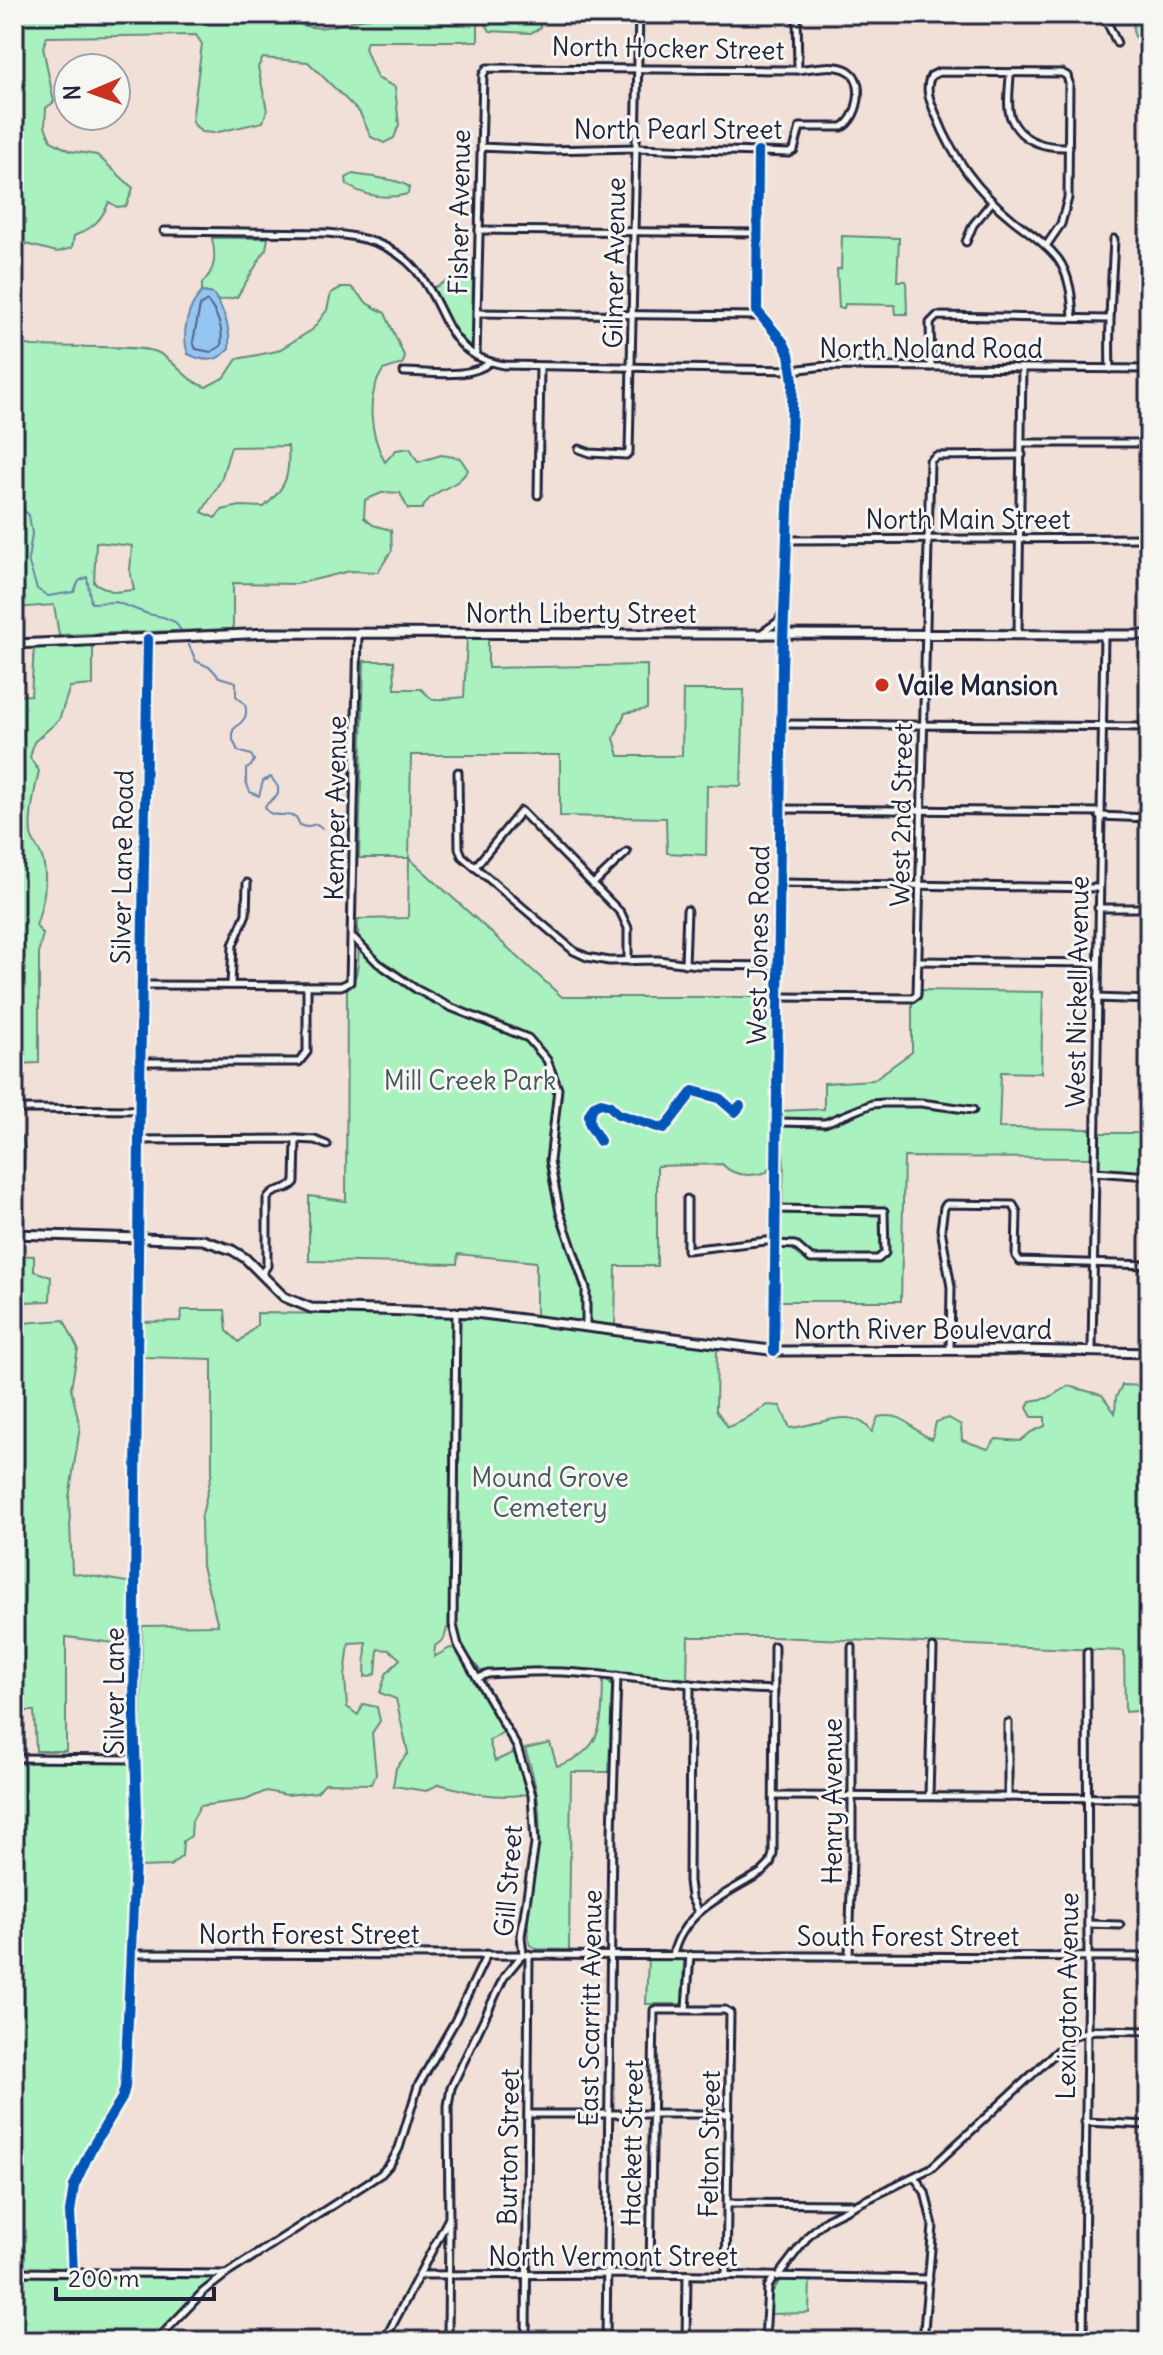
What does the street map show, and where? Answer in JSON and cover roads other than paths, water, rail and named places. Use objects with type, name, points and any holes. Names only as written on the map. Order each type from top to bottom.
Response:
[{"type":"main road","name":"North Liberty Street","points":[[14,644],[269,633],[1149,635]]},
{"type":"main road","name":"North River Boulevard","points":[[14,1234],[189,1238],[218,1244],[245,1258],[284,1297],[311,1308],[456,1311],[774,1351],[1092,1350],[1149,1353]]},
{"type":"street","name":"Gilmer Avenue","points":[[579,449],[590,453],[627,453],[632,368],[639,14]]},
{"type":"street","points":[[797,14],[798,70]]},
{"type":"street","points":[[1098,14],[1108,24],[1117,43]]},
{"type":"street","name":"North Hocker Street","points":[[486,69],[836,68],[849,71]]},
{"type":"street","name":"Fisher Avenue","points":[[476,356],[483,75],[486,69]]},
{"type":"street","name":"North Pearl Street","points":[[481,147],[794,150],[800,127],[842,127],[848,124],[856,110],[857,98],[854,76],[849,71]]},
{"type":"street","points":[[1046,246],[1061,224],[1068,198],[1069,74],[939,72],[931,76],[928,82],[929,98],[944,135],[963,169],[992,202],[1046,246],[1059,261],[1072,298],[1073,318]]},
{"type":"street","points":[[1010,73],[1013,121],[1040,146],[1069,147]]},
{"type":"street","points":[[758,152],[756,304],[759,316],[783,342],[792,370]]},
{"type":"street","points":[[966,242],[973,225],[992,202]]},
{"type":"street","points":[[479,230],[759,233]]},
{"type":"street","points":[[164,231],[327,233],[354,235],[376,242],[398,254],[416,270],[451,334],[476,356]]},
{"type":"street","points":[[1110,369],[1108,319],[1112,301],[1114,239]]},
{"type":"street","points":[[477,313],[759,316]]},
{"type":"street","points":[[931,367],[931,321],[937,316],[1108,319]]},
{"type":"street","name":"North Noland Road","points":[[476,356],[490,362],[540,367],[1149,369]]},
{"type":"street","points":[[404,372],[462,372],[483,368],[490,362]]},
{"type":"street","points":[[538,495],[540,367]]},
{"type":"street","points":[[1018,634],[1022,368]]},
{"type":"street","name":"West Jones Road","points":[[774,1351],[783,634],[792,370]]},
{"type":"street","points":[[1022,443],[1149,443]]},
{"type":"street","name":"West 2nd Street","points":[[779,997],[915,996],[930,461],[936,456],[1022,455]]},
{"type":"street","name":"North Main Street","points":[[787,540],[1149,538]]},
{"type":"street","points":[[761,634],[779,621],[785,607]]},
{"type":"street","points":[[1149,617],[1149,635]]},
{"type":"street","name":"Kemper Avenue","points":[[307,986],[341,986],[349,983],[352,974],[358,633]]},
{"type":"street","name":"West Nickell Avenue","points":[[1092,1350],[1104,635]]},
{"type":"street","name":"Silver Lane Road","points":[[140,1096],[148,639]]},
{"type":"street","points":[[782,724],[1149,727]]},
{"type":"street","points":[[458,772],[459,848],[462,856],[574,951],[598,960],[779,966]]},
{"type":"street","points":[[782,809],[1100,814],[1149,818]]},
{"type":"street","points":[[475,867],[521,811],[625,919],[628,961]]},
{"type":"street","points":[[593,884],[627,852]]},
{"type":"street","points":[[231,985],[233,945],[246,914],[247,883]]},
{"type":"street","points":[[781,883],[1098,888]]},
{"type":"street","points":[[1098,908],[1149,908]]},
{"type":"street","points":[[685,964],[687,910]]},
{"type":"street","points":[[353,938],[378,963],[416,989],[450,1007],[528,1038],[547,1060],[556,1081],[558,1097],[550,1161],[560,1213],[586,1288],[586,1327]]},
{"type":"street","points":[[918,961],[1097,963]]},
{"type":"street","points":[[141,1062],[299,1062],[307,1052],[307,986],[142,985]]},
{"type":"street","points":[[1097,998],[1149,1000]]},
{"type":"street","name":"Silver Lane","points":[[73,2273],[70,2212],[74,2186],[125,2087],[132,1954],[136,1759],[140,1096]]},
{"type":"street","points":[[778,1122],[825,1123],[872,1104],[884,1103],[921,1103],[973,1110]]},
{"type":"street","points":[[22,1109],[140,1110]]},
{"type":"street","points":[[139,1140],[296,1139],[320,1141],[327,1145]]},
{"type":"street","points":[[262,1273],[267,1266],[267,1199],[271,1193],[288,1188],[295,1182],[296,1139]]},
{"type":"street","points":[[1095,1172],[1149,1176]]},
{"type":"street","points":[[687,1199],[687,1250],[775,1242],[795,1245],[811,1259],[878,1259],[885,1253],[884,1211],[776,1209]]},
{"type":"street","points":[[950,1350],[951,1287],[941,1229],[944,1207],[952,1203],[1013,1205],[1017,1212],[1018,1260],[1149,1265]]},
{"type":"street","name":"Gill Street","points":[[384,2341],[449,2218],[448,2106],[451,2088],[504,1977],[526,1954],[521,1936],[535,1844],[532,1795],[517,1747],[458,1645],[453,1625],[456,1311]]},
{"type":"street","points":[[673,1955],[679,1934],[698,1912],[762,1872],[773,1854],[774,1646]]},
{"type":"street","name":"Henry Avenue","points":[[849,1956],[852,1647]]},
{"type":"street","points":[[929,1796],[933,1648]]},
{"type":"street","name":"Lexington Avenue","points":[[1083,2341],[1088,1957],[1087,1652]]},
{"type":"street","points":[[478,1678],[488,1674],[522,1672],[617,1676],[716,1689],[774,1690]]},
{"type":"street","name":"East Scarritt Avenue","points":[[606,2341],[617,1676]]},
{"type":"street","points":[[690,1684],[689,1881],[691,1897],[698,1912]]},
{"type":"street","points":[[1008,1723],[1008,1797]]},
{"type":"street","points":[[14,1758],[136,1759]]},
{"type":"street","points":[[775,1796],[1149,1798]]},
{"type":"street","points":[[1088,1924],[1120,1925]]},
{"type":"street","name":"North Forest Street","points":[[132,1954],[526,1954]]},
{"type":"street","points":[[156,2341],[203,2292],[226,2274],[381,2174],[391,2163],[399,2148],[418,2086],[454,2023],[487,1954]]},
{"type":"street","points":[[526,1954],[690,1955],[686,2009]]},
{"type":"street","name":"Burton Street","points":[[526,1954],[526,2341]]},
{"type":"street","name":"South Forest Street","points":[[690,1955],[1149,1957]]},
{"type":"street","name":"Hackett Street","points":[[650,2274],[654,2013],[656,2009],[686,2009]]},
{"type":"street","name":"Felton Street","points":[[686,2009],[725,2010],[730,2013],[726,2276]]},
{"type":"street","points":[[765,2341],[768,2287],[809,2235],[827,2219],[915,2178],[943,2159],[1075,2035],[1085,2031],[1149,2031]]},
{"type":"street","points":[[528,2114],[729,2114]]},
{"type":"street","points":[[1085,2122],[1149,2125]]},
{"type":"street","points":[[915,2178],[931,2209],[933,2226],[923,2341]]},
{"type":"street","points":[[728,2203],[854,2204]]},
{"type":"street","points":[[448,2341],[449,2218]]},
{"type":"street","points":[[14,2272],[226,2274]]},
{"type":"street","name":"North Vermont Street","points":[[419,2275],[650,2274],[929,2279]]},
{"type":"street","points":[[686,2341],[687,2275]]},
{"type":"water","points":[[202,292],[213,294],[217,300],[229,334],[229,349],[220,357],[210,360],[188,354],[186,346],[185,330],[189,313]]},
{"type":"waterway","points":[[14,501],[29,515],[32,534],[28,560],[37,589],[48,596],[74,592],[79,581],[87,577],[91,603],[116,602],[163,617],[175,622],[183,633]]},
{"type":"waterway","points":[[188,643],[196,661],[211,668],[219,677],[236,682],[236,696],[245,704],[246,714],[233,730],[233,740],[238,751],[251,755],[254,760],[246,769],[250,792],[259,796],[263,781],[271,777],[278,787],[278,794],[265,806],[267,810],[296,817],[305,827],[317,824],[322,828]]},
{"type":"place","name":"Vaile Mansion","points":[[882,685]]},
{"type":"park label","name":"Mill Creek Park","points":[[470,1080]]},
{"type":"park label","name":"Mound Grove Cemetery","points":[[550,1492]]}]
